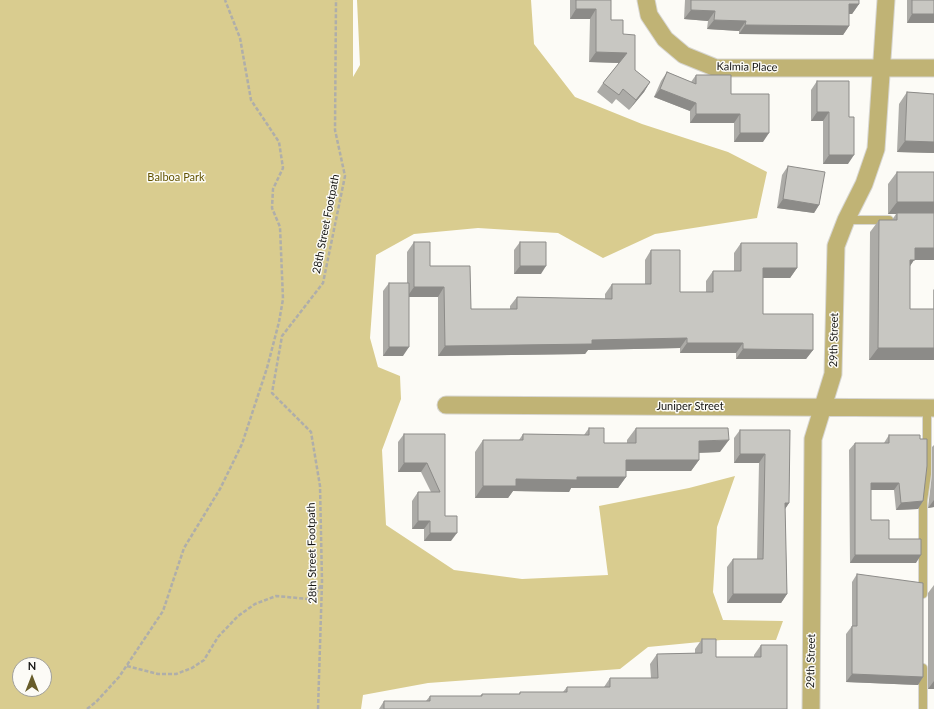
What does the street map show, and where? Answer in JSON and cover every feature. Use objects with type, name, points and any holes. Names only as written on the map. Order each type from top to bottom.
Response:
[{"type":"street","name":"Kalmia Place","points":[[646,0],[649,15],[665,39],[684,55],[716,68],[934,68]]},
{"type":"street","name":"29th Street","points":[[811,709],[813,439],[833,374],[836,246],[846,220],[864,184],[876,148],[886,0]]},
{"type":"street","name":"Juniper Street","points":[[446,404],[931,408]]},
{"type":"lane","points":[[846,220],[894,220]]},
{"type":"lane","points":[[923,604],[923,501],[927,474],[931,408]]},
{"type":"lane","points":[[923,657],[923,709]]},
{"type":"path","points":[[87,709],[96,702],[127,665],[163,611],[184,548],[220,489],[242,444],[267,368],[283,299],[280,227],[272,208],[273,189],[283,168],[279,142],[251,100],[240,38],[225,0]]},
{"type":"path","name":"28th Street Footpath","points":[[318,709],[322,582],[320,486],[311,432],[272,393],[282,336],[323,283],[346,176],[335,130],[336,0]]},
{"type":"path","points":[[127,665],[158,674],[176,674],[192,668],[204,660],[218,637],[238,616],[255,604],[276,596],[308,599],[317,592],[322,582]]},
{"type":"green space","name":"Balboa Park","points":[[0,0],[353,0],[353,77],[360,65],[357,0],[531,0],[534,44],[575,97],[642,124],[728,152],[767,172],[757,218],[655,234],[603,258],[558,233],[478,228],[414,234],[376,255],[370,338],[378,367],[400,376],[401,399],[382,450],[386,525],[454,570],[522,579],[608,575],[599,506],[689,488],[735,476],[717,527],[713,592],[723,620],[783,621],[776,640],[721,640],[648,647],[620,669],[428,683],[363,695],[361,709],[0,709]]},
{"type":"building","points":[[576,0],[611,0],[611,20],[623,20],[623,34],[635,35],[635,70],[650,82],[636,100],[623,89],[619,95],[603,83],[627,53],[596,52],[596,9],[576,9]]},
{"type":"building","points":[[691,0],[859,0],[859,4],[849,4],[849,26],[745,25],[746,21],[714,20],[715,11],[691,10]]},
{"type":"building","points":[[912,0],[934,0],[934,14],[912,14]]},
{"type":"building","points":[[667,72],[696,84],[696,75],[731,75],[731,94],[769,94],[769,133],[740,133],[740,114],[696,114],[696,103],[660,89]]},
{"type":"building","points":[[817,81],[849,81],[849,117],[854,117],[854,155],[829,155],[829,112],[817,112]]},
{"type":"building","points":[[907,92],[934,94],[934,142],[905,141]]},
{"type":"building","points":[[788,166],[825,172],[819,205],[783,199]]},
{"type":"building","points":[[897,172],[934,172],[934,202],[897,202]]},
{"type":"building","points":[[897,213],[934,213],[934,248],[915,248],[915,260],[910,260],[910,309],[934,309],[934,348],[878,348],[879,220],[897,220]]},
{"type":"building","points":[[414,242],[430,242],[430,266],[470,266],[471,309],[517,309],[517,297],[612,299],[612,284],[651,284],[651,250],[680,250],[680,292],[713,292],[713,271],[741,271],[741,243],[797,243],[797,268],[763,268],[763,314],[813,314],[813,350],[743,349],[743,343],[687,343],[687,338],[592,340],[592,344],[445,346],[444,287],[414,287]]},
{"type":"building","points":[[520,242],[546,242],[546,266],[520,266]]},
{"type":"building","points":[[389,283],[409,283],[409,347],[389,347]]},
{"type":"building","points":[[589,428],[604,428],[604,443],[636,443],[636,428],[728,428],[729,440],[699,441],[699,460],[626,460],[626,477],[577,477],[577,480],[516,479],[516,486],[483,486],[483,440],[523,440],[523,434],[589,435]]},
{"type":"building","points":[[740,430],[790,430],[789,503],[785,503],[787,594],[733,594],[733,559],[763,559],[765,454],[740,454]]},
{"type":"building","points":[[404,434],[445,434],[445,516],[457,516],[457,533],[430,533],[430,521],[418,521],[418,492],[440,492],[427,463],[404,463]]},
{"type":"building","points":[[889,435],[920,435],[920,439],[927,439],[927,466],[923,501],[901,503],[899,483],[871,483],[871,520],[889,520],[889,539],[921,539],[921,555],[855,555],[855,443],[889,443]]},
{"type":"building","points":[[857,574],[923,583],[923,677],[852,674],[852,626],[857,626]]},
{"type":"building","points":[[702,639],[716,639],[716,657],[761,657],[761,645],[787,645],[787,709],[384,709],[384,701],[430,701],[430,696],[482,696],[482,694],[520,694],[520,692],[567,692],[567,687],[610,687],[610,678],[658,678],[657,654],[702,653]]}]
